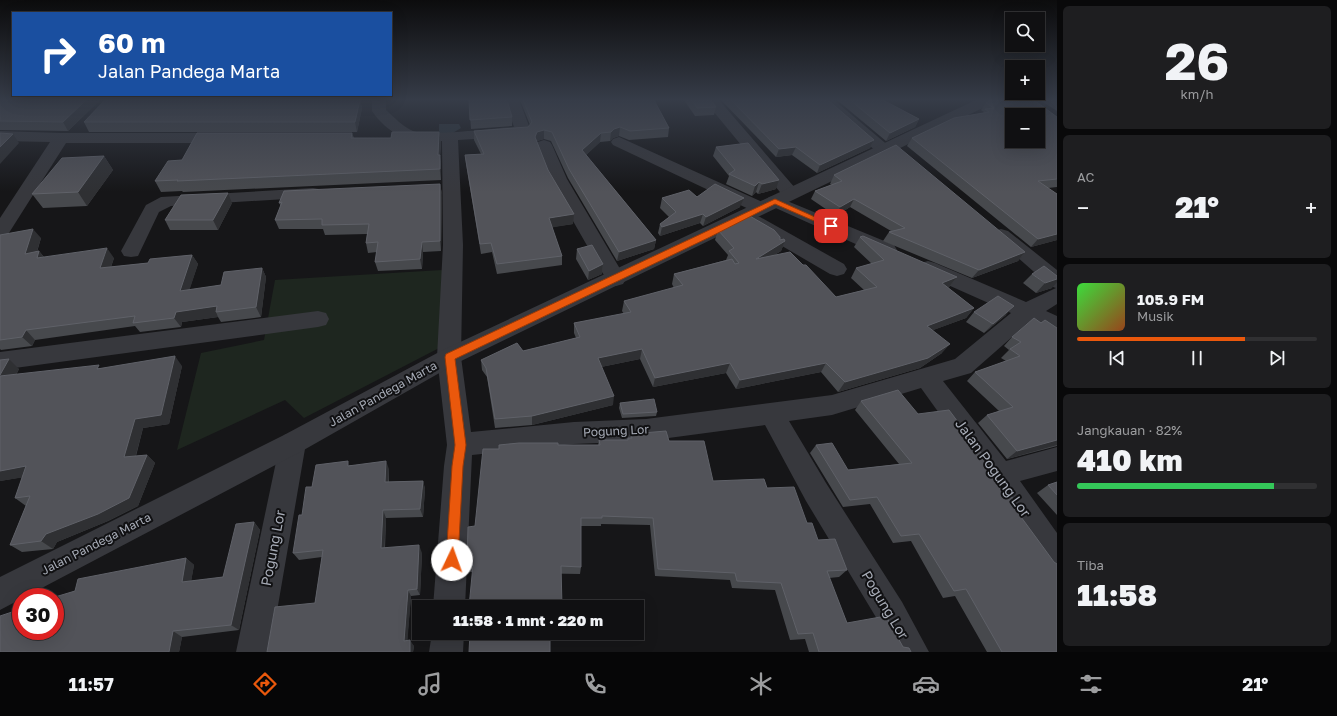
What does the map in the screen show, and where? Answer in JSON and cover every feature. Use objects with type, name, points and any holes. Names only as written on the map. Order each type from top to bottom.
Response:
[{"type":"street","points":[[3,223],[67,138],[78,130]]},
{"type":"street","points":[[400,130],[412,136]]},
{"type":"street","points":[[382,138],[450,136],[523,130]]},
{"type":"street","points":[[728,130],[768,205],[837,269]]},
{"type":"street","points":[[868,130],[896,150]]},
{"type":"street","name":"Jalan Pandega Marta","points":[[0,594],[293,443],[450,357],[768,205],[896,150],[932,130]]},
{"type":"street","points":[[0,136],[67,138],[239,138]]},
{"type":"street","points":[[449,600],[457,466],[460,445],[450,357],[453,245],[444,187],[450,136]]},
{"type":"street","points":[[619,142],[768,205],[908,259],[1057,325]]},
{"type":"street","points":[[544,146],[558,179],[616,278]]},
{"type":"street","points":[[131,251],[152,209],[167,201],[333,192]]},
{"type":"street","points":[[986,222],[1057,281]]},
{"type":"street","name":"Pogung Lor","points":[[460,445],[574,433],[646,430],[832,406],[963,366],[1028,311],[1057,295]]},
{"type":"street","points":[[0,361],[318,319]]},
{"type":"street","name":"Jalan Pogung Lor","points":[[927,378],[1000,475],[1057,559]]},
{"type":"street","name":"Pogung Lor","points":[[772,414],[816,492],[891,613],[912,652]]},
{"type":"street","name":"Pogung Lor","points":[[253,652],[293,443]]},
{"type":"street","points":[[1000,475],[1057,459]]},
{"type":"street","points":[[446,652],[447,640]]},
{"type":"shaded area","points":[[439,130],[457,130],[451,134],[439,134]]},
{"type":"shaded area","points":[[442,270],[443,346],[304,418],[285,400],[177,450],[201,353],[264,340],[275,280]]},
{"type":"building","points":[[543,130],[537,132],[535,137],[548,170],[574,214],[549,218],[562,256],[497,264],[491,243],[480,244],[465,155],[484,154],[474,131]]},
{"type":"building","points":[[546,130],[613,130],[601,133],[582,150],[656,240],[619,252],[569,169],[552,132]]},
{"type":"building","points":[[761,130],[863,130],[874,140],[820,165],[796,147],[779,149]]},
{"type":"building","points":[[887,130],[895,130],[890,133]]},
{"type":"building","points":[[928,130],[1005,130],[1005,148],[1045,148],[1045,130],[1057,130],[1057,179],[1038,181],[1057,194],[1057,234],[1038,239],[912,138]]},
{"type":"building","points":[[392,132],[439,132],[438,155],[440,155],[440,169],[155,181],[168,161],[182,160],[197,133],[352,133],[351,138],[391,138]]},
{"type":"building","points":[[0,133],[13,134],[0,147]]},
{"type":"building","points":[[748,143],[779,180],[762,184],[759,182],[755,186],[729,174],[735,170],[716,147]]},
{"type":"building","points":[[896,145],[1025,252],[979,270],[889,232],[905,228],[854,199],[840,207],[815,191],[842,181],[834,175]]},
{"type":"building","points":[[104,156],[78,192],[32,194],[62,158]]},
{"type":"building","points":[[440,184],[440,241],[422,242],[420,259],[375,262],[378,242],[366,243],[369,224],[322,225],[322,219],[275,220],[282,202],[279,203],[284,191]]},
{"type":"building","points":[[715,184],[744,198],[706,217],[703,214],[662,227],[660,224],[676,212],[662,198],[689,190],[697,197]]},
{"type":"building","points":[[228,193],[213,220],[165,220],[181,195]]},
{"type":"building","points":[[748,215],[774,230],[780,237],[780,240],[784,239],[785,241],[756,259],[790,252],[803,265],[806,265],[836,297],[877,287],[856,268],[884,260],[860,237],[863,236],[957,277],[942,283],[974,308],[927,326],[950,344],[928,358],[845,382],[826,363],[740,380],[730,363],[655,378],[642,349],[598,358],[614,396],[532,416],[495,419],[486,368],[481,360],[517,343],[523,351],[580,337],[574,323],[631,312],[624,301],[683,285],[674,274],[732,259],[735,264],[739,263],[729,251],[734,248],[718,230]]},
{"type":"building","points":[[33,229],[25,254],[39,251],[37,258],[107,248],[100,268],[148,263],[150,259],[192,255],[180,291],[221,285],[224,272],[262,268],[256,307],[216,312],[217,306],[176,312],[174,318],[133,323],[135,316],[26,330],[22,337],[0,340],[0,235]]},
{"type":"building","points":[[592,245],[603,264],[589,271],[577,249]]},
{"type":"building","points":[[1044,266],[1057,276],[1057,279],[1045,283],[1032,274]]},
{"type":"building","points":[[998,296],[1014,306],[993,324],[974,312]]},
{"type":"building","points":[[1034,318],[1041,323],[1045,320],[1057,328],[1057,440],[1017,451],[987,415],[1013,407],[975,372],[1020,356],[1010,349],[1021,342],[1012,337]]},
{"type":"building","points":[[175,356],[161,415],[135,419],[124,457],[147,455],[129,498],[98,514],[46,534],[41,541],[10,545],[30,496],[15,498],[26,466],[0,471],[0,376],[99,365],[97,369]]},
{"type":"building","points":[[9,359],[0,375],[0,360]]},
{"type":"building","points":[[898,390],[918,414],[949,410],[999,477],[1017,505],[1013,506],[1057,564],[1057,652],[1002,652],[966,589],[954,591],[919,534],[901,536],[877,497],[850,500],[816,445],[832,443],[848,470],[912,463],[861,401]]},
{"type":"building","points":[[654,399],[657,412],[623,414],[620,403]]},
{"type":"building","points":[[666,431],[669,441],[704,441],[713,481],[764,479],[767,488],[794,487],[807,523],[812,523],[818,540],[835,539],[847,570],[827,571],[847,623],[886,616],[903,647],[909,648],[911,652],[819,652],[813,633],[798,634],[781,583],[737,581],[735,573],[658,569],[653,518],[602,516],[602,518],[581,518],[581,567],[561,566],[562,600],[470,600],[473,565],[467,565],[468,527],[475,526],[483,449],[499,449],[499,445],[519,443],[600,445],[599,440],[628,440],[628,438],[632,438],[631,434]]},
{"type":"building","points":[[348,461],[348,466],[386,461],[385,482],[423,481],[420,509],[383,510],[381,548],[419,545],[417,589],[408,590],[404,641],[410,640],[410,652],[267,652],[275,607],[315,603],[323,550],[293,553],[299,515],[302,515],[306,487],[312,487],[316,465]]},
{"type":"building","points":[[1057,482],[1057,495],[1048,485]]},
{"type":"building","points":[[254,522],[231,625],[173,631],[169,652],[0,652],[0,616],[12,612],[12,640],[64,640],[64,594],[75,591],[78,579],[186,558],[182,582],[223,577],[236,524]]},
{"type":"building","points":[[470,640],[550,640],[550,652],[469,652]]},
{"type":"route","points":[[452,560],[457,466],[460,445],[450,357],[707,235],[775,201],[831,226]]}]
